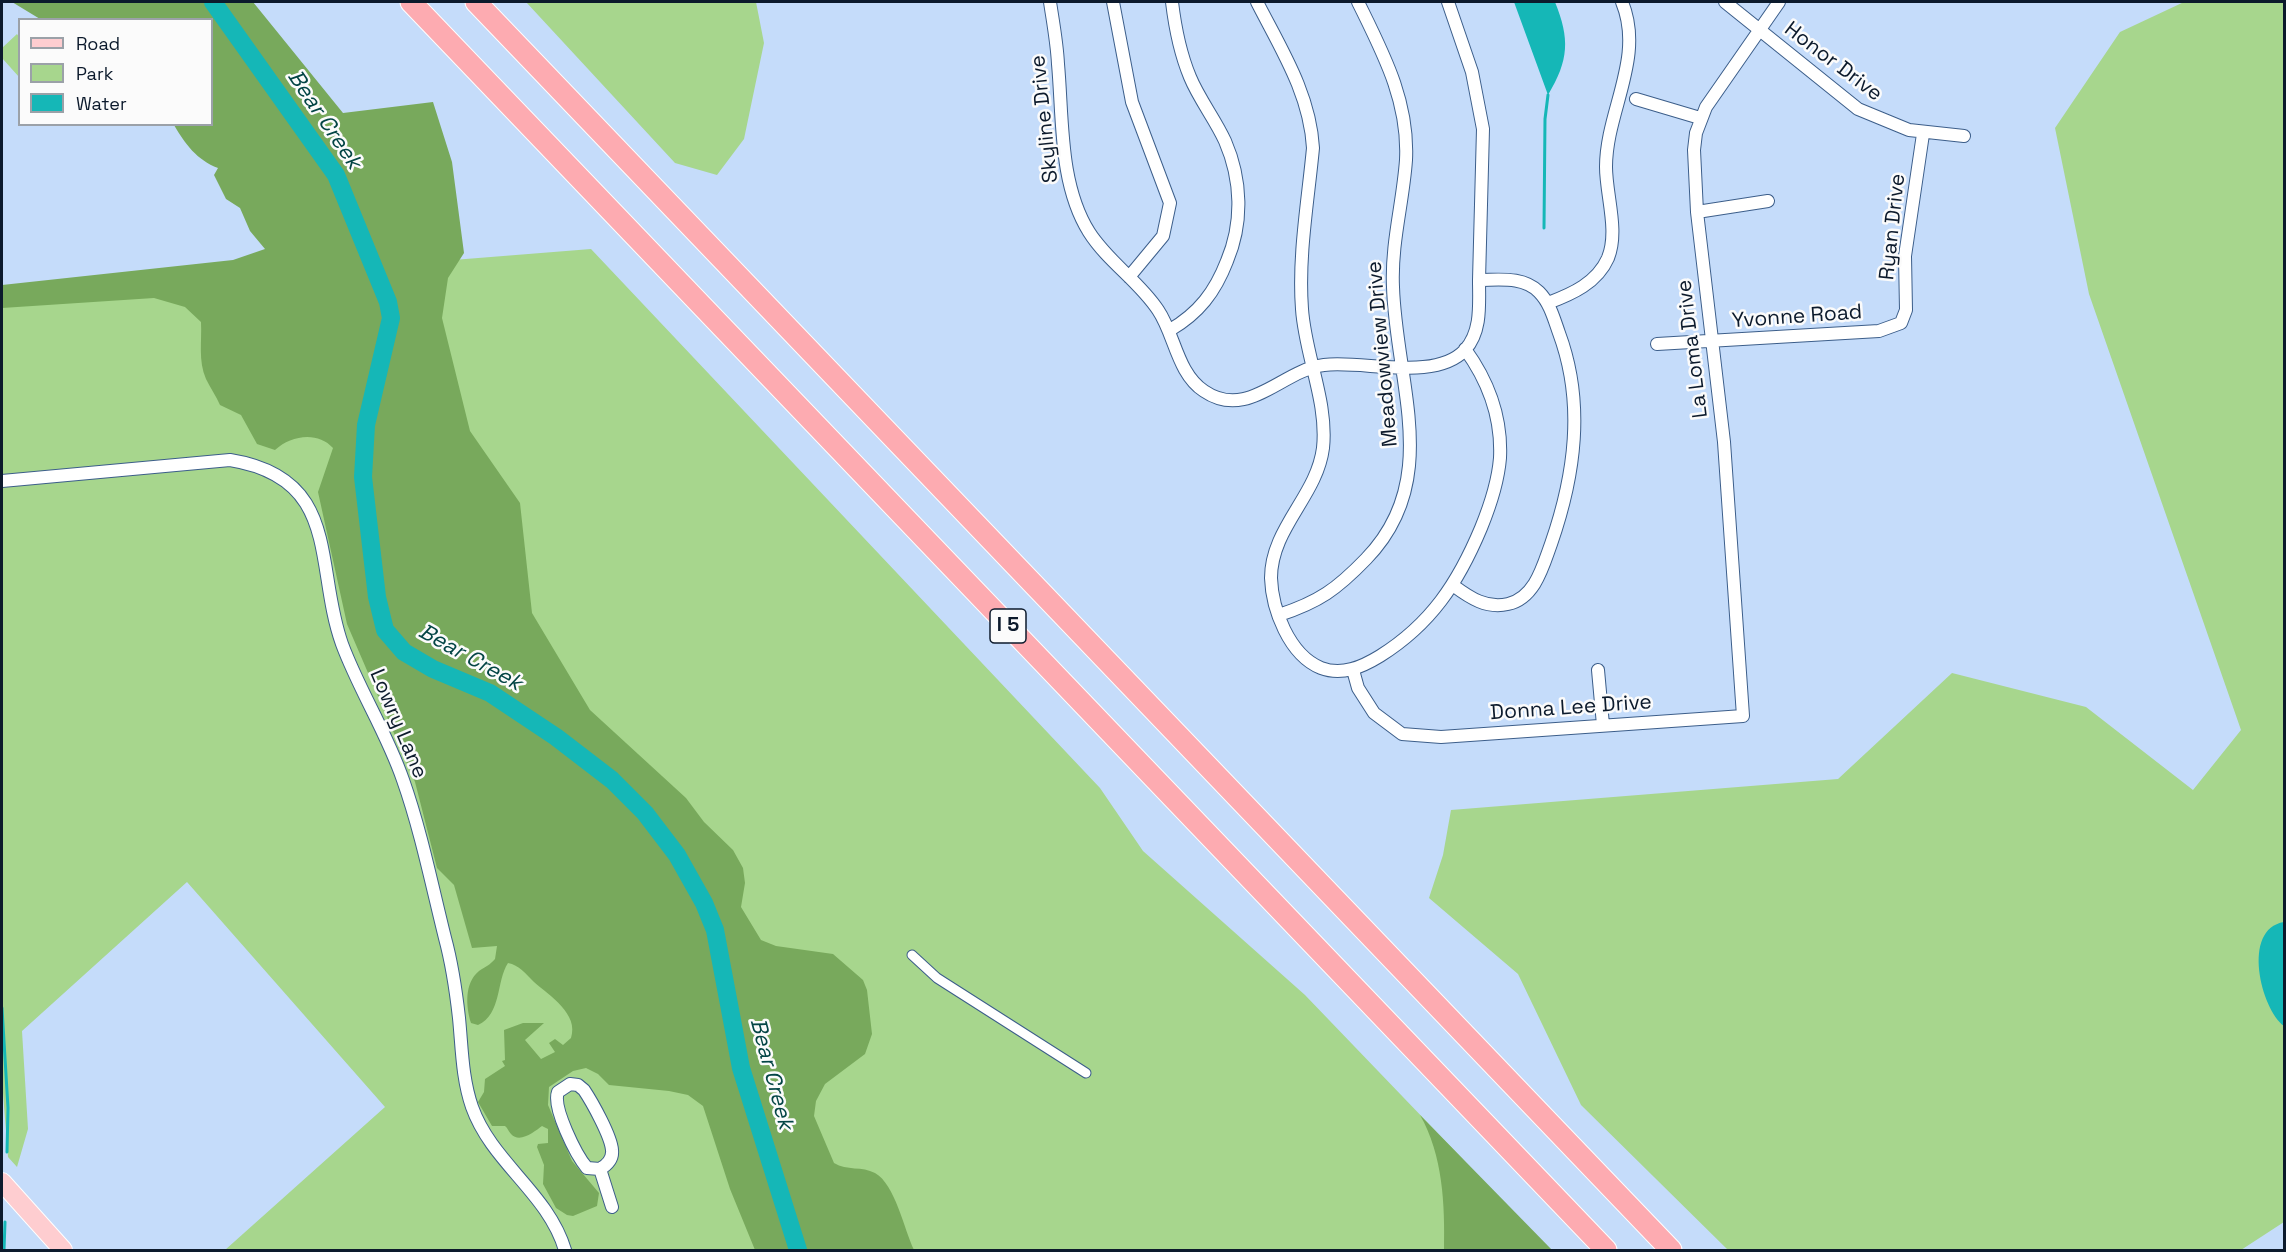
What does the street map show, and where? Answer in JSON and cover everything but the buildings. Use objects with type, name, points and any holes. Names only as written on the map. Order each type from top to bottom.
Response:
[{"type":"highway","name":"I 5","points":[[411,2],[1606,1251]]},
{"type":"highway","name":"I 5","points":[[476,2],[1671,1251]]},
{"type":"main road","points":[[2,1182],[63,1251]]},
{"type":"street","name":"Skyline Drive","points":[[1050,2],[1067,164],[1073,192],[1089,231],[1145,292],[1170,330],[1187,374],[1203,391],[1223,400],[1241,401],[1256,397],[1292,374],[1312,367],[1336,364],[1438,365],[1465,349]]},
{"type":"street","points":[[1113,2],[1132,102],[1170,203],[1163,236],[1130,277]]},
{"type":"street","points":[[1170,330],[1195,313],[1219,281],[1235,243],[1239,207],[1226,143],[1184,63],[1172,2]]},
{"type":"street","points":[[1257,2],[1298,83],[1312,127],[1313,148],[1301,285],[1305,338],[1322,414],[1323,446],[1319,469],[1274,552],[1271,579],[1279,615],[1290,639],[1308,661],[1321,668],[1338,671],[1353,670],[1388,651],[1414,632],[1454,586],[1491,502],[1500,459],[1500,438],[1495,407],[1486,381],[1465,349],[1477,326],[1483,129],[1472,72],[1448,2]]},
{"type":"street","name":"Meadowview Drive","points":[[1279,615],[1313,602],[1337,588],[1383,541],[1396,519],[1408,486],[1411,452],[1392,266],[1405,168],[1406,133],[1401,103],[1390,65],[1358,2]]},
{"type":"street","points":[[1548,303],[1571,295],[1588,283],[1608,258],[1612,240],[1606,164],[1610,129],[1625,84],[1628,59],[1627,21],[1622,2]]},
{"type":"street","name":"Honor Drive","points":[[1725,2],[1858,109],[1891,125],[1923,134],[1964,136]]},
{"type":"street","name":"La Loma Drive","points":[[1743,716],[1724,442],[1693,168],[1696,133],[1700,118],[1779,2]]},
{"type":"street","points":[[1636,99],[1700,118]]},
{"type":"street","name":"Ryan Drive","points":[[1901,323],[1906,310],[1905,256],[1923,134]]},
{"type":"street","points":[[1697,212],[1768,201]]},
{"type":"street","points":[[1454,586],[1484,604],[1508,604],[1530,591],[1545,561],[1564,505],[1574,451],[1573,389],[1569,364],[1548,303],[1527,283],[1515,280],[1479,280]]},
{"type":"street","name":"Yvonne Road","points":[[1658,344],[1712,343],[1879,331],[1901,323]]},
{"type":"street","name":"Lowry Lane","points":[[2,481],[230,460],[257,466],[278,477],[305,503],[321,536],[342,645],[406,791],[450,960],[464,1080],[473,1110],[496,1151],[543,1204],[565,1251]]},
{"type":"street","name":"Donna Lee Drive","points":[[1353,670],[1365,702],[1374,713],[1402,734],[1441,737],[1743,716]]},
{"type":"street","points":[[1598,670],[1603,725]]},
{"type":"street","points":[[912,956],[937,978],[1086,1073]]},
{"type":"street","points":[[570,1084],[581,1086],[586,1093],[609,1141],[612,1151],[611,1159],[600,1169],[587,1168],[580,1158],[556,1103],[558,1092],[570,1084]]},
{"type":"street","points":[[600,1169],[612,1207]]},
{"type":"green space","points":[[526,2],[756,2],[764,43],[744,139],[717,175],[675,163]]},
{"type":"green space","points":[[2184,2],[2284,2],[2284,1222],[2241,1250],[1728,1250],[1581,1105],[1518,974],[1429,898],[1443,855],[1451,810],[1838,779],[1952,673],[2086,707],[2193,790],[2241,730],[2089,294],[2055,128],[2120,32]]},
{"type":"green space","points":[[17,34],[18,76],[2,58],[2,48]]},
{"type":"green space","points":[[591,249],[1100,788],[1143,851],[1305,995],[1550,1250],[225,1250],[385,1107],[187,882],[22,1031],[28,1129],[17,1167],[8,1157],[2,1080],[2,296]]},
{"type":"shaded area","points":[[12,2],[253,2],[343,113],[433,102],[452,162],[464,253],[448,278],[442,318],[470,431],[520,503],[532,613],[590,710],[686,798],[704,822],[733,850],[743,868],[745,883],[741,907],[761,940],[776,946],[833,954],[863,980],[867,990],[872,1034],[865,1054],[825,1084],[816,1101],[814,1116],[834,1163],[875,1173],[888,1187],[914,1250],[755,1250],[730,1189],[703,1106],[688,1095],[609,1085],[598,1074],[586,1068],[573,1071],[549,1087],[548,1105],[572,1161],[599,1193],[597,1206],[573,1216],[556,1208],[543,1184],[544,1165],[537,1147],[538,1144],[548,1143],[548,1129],[542,1126],[527,1136],[519,1138],[511,1134],[505,1126],[492,1126],[478,1102],[484,1092],[485,1079],[505,1066],[502,1061],[505,1060],[504,1030],[523,1023],[544,1023],[525,1040],[541,1059],[555,1052],[549,1043],[555,1039],[563,1045],[571,1038],[571,1021],[562,1006],[522,970],[508,963],[491,1013],[478,1025],[471,1023],[467,1003],[471,982],[479,971],[495,959],[497,946],[472,948],[454,885],[437,868],[415,782],[347,624],[318,492],[333,448],[320,439],[312,437],[296,438],[275,450],[257,444],[241,415],[220,405],[204,372],[201,358],[201,322],[185,307],[154,298],[2,308],[2,285],[233,260],[265,249],[250,231],[240,208],[226,199],[214,175],[218,168],[204,161],[192,151],[175,126],[213,126],[213,18],[38,18]]},
{"type":"shaded area","points":[[1420,1115],[1552,1250],[1444,1250],[1443,1198],[1438,1163],[1428,1130]]},
{"type":"water","points":[[1514,2],[1555,2],[1560,15],[1565,49],[1560,71],[1548,95]]},
{"type":"water","points":[[2284,922],[2284,1026],[2268,1004],[2259,970],[2259,954],[2263,939],[2271,928]]},
{"type":"waterway","name":"Bear Creek","points":[[213,2],[336,175],[388,302],[391,318],[366,425],[363,477],[377,597],[385,630],[404,652],[433,669],[490,693],[556,737],[612,780],[645,813],[677,855],[704,903],[715,930],[741,1068],[798,1250]]},
{"type":"waterway","points":[[1544,228],[1545,119],[1548,95]]},
{"type":"waterway","points":[[2,1008],[8,1108],[7,1152]]},
{"type":"waterway","points":[[4,1250],[5,1222]]}]
